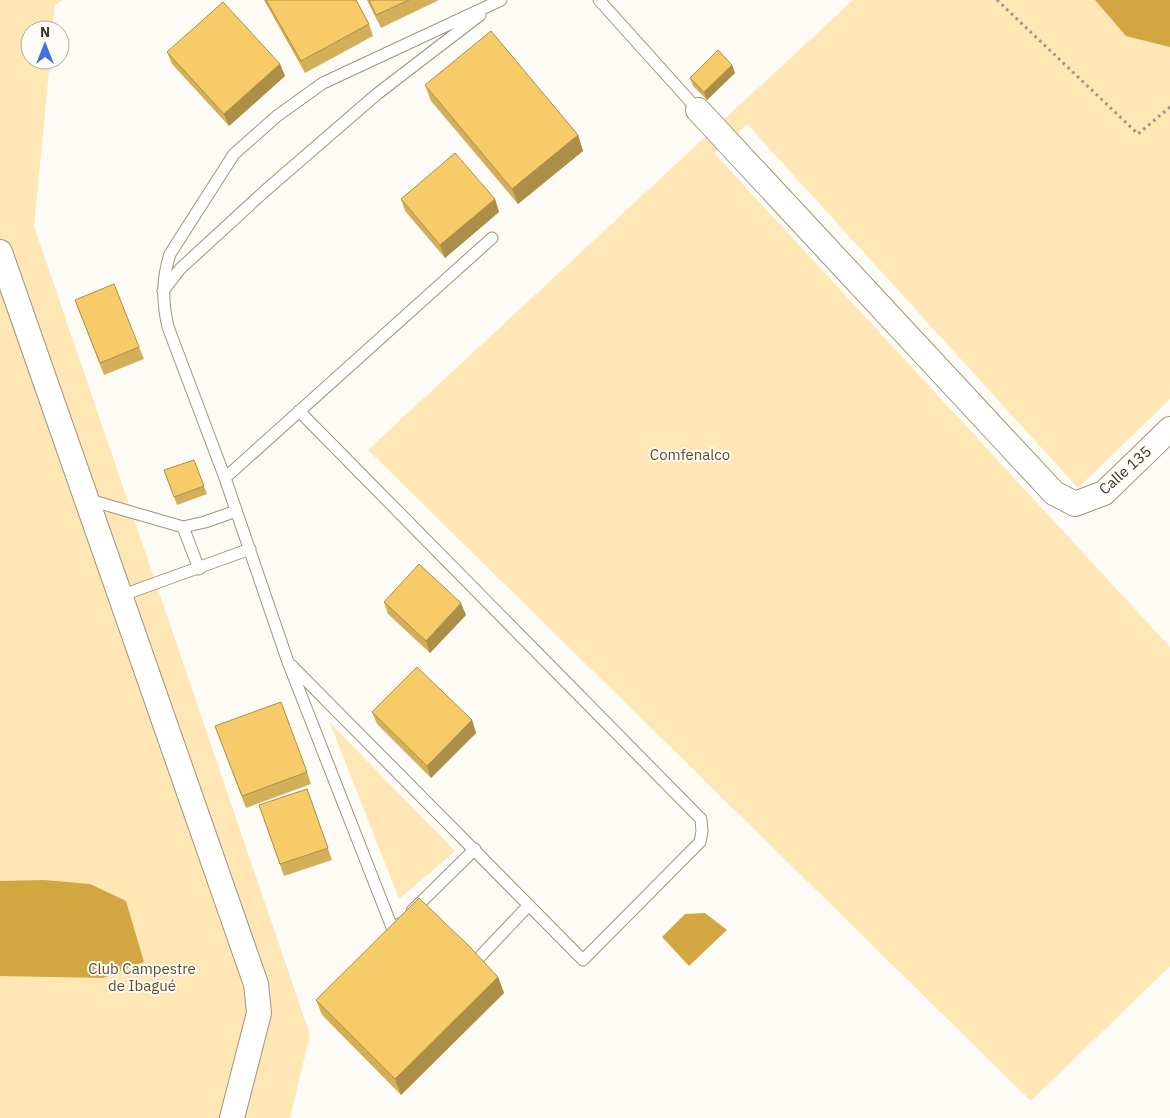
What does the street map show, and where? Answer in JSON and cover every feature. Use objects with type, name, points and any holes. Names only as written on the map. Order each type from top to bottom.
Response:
[{"type":"street","name":"Calle 135","points":[[698,110],[1054,493],[1075,504],[1104,493],[1170,429]]},
{"type":"street","points":[[0,252],[256,984],[259,1013],[232,1118]]},
{"type":"lane","points":[[599,0],[698,110]]},
{"type":"lane","points":[[475,849],[393,935],[288,662],[250,549],[168,327],[163,307],[163,291],[165,270],[170,254],[234,154],[277,116],[323,83],[498,2]]},
{"type":"lane","points":[[163,291],[180,269],[197,252],[362,107],[498,2]]},
{"type":"lane","points":[[224,478],[492,238]]},
{"type":"lane","points":[[288,662],[583,960],[700,842],[702,832],[701,818],[299,411]]},
{"type":"lane","points":[[86,499],[183,527],[236,511]]},
{"type":"lane","points":[[183,527],[199,568]]},
{"type":"lane","points":[[120,596],[250,549]]},
{"type":"lane","points":[[475,962],[529,905]]},
{"type":"path","points":[[997,0],[1138,134],[1170,107]]},
{"type":"green space","name":"Club Campestre de Ibagué","points":[[0,0],[63,0],[55,5],[53,20],[20,20],[20,70],[49,70],[34,226],[310,1035],[290,1118],[0,1118]]},
{"type":"green space","name":"Comfenalco","points":[[853,0],[1170,0],[1170,399],[1078,488],[747,124],[714,153],[1170,647],[1170,966],[1031,1101],[368,450]]},
{"type":"green space","points":[[330,723],[455,851],[399,899]]},
{"type":"shaded area","points":[[1095,0],[1170,0],[1170,47],[1126,36]]},
{"type":"shaded area","points":[[44,880],[90,884],[126,901],[144,962],[103,978],[0,976],[0,881]]},
{"type":"shaded area","points":[[705,913],[727,930],[689,966],[662,937],[685,914]]},
{"type":"building","points":[[266,0],[356,0],[369,24],[301,61]]},
{"type":"building","points":[[369,0],[409,0],[376,15]]},
{"type":"building","points":[[223,2],[280,64],[224,114],[167,52]]},
{"type":"building","points":[[491,31],[578,135],[512,189],[425,85]]},
{"type":"building","points":[[718,50],[732,65],[704,92],[690,78]]},
{"type":"building","points":[[455,153],[495,199],[440,245],[401,199]]},
{"type":"building","points":[[114,284],[139,347],[100,363],[75,300]]},
{"type":"building","points":[[194,460],[204,486],[174,497],[164,470]]},
{"type":"building","points":[[419,564],[461,603],[426,641],[384,602]]},
{"type":"building","points":[[417,667],[472,720],[427,766],[372,712]]},
{"type":"building","points":[[281,702],[307,772],[242,796],[215,726]]},
{"type":"building","points":[[307,789],[328,848],[280,864],[259,805]]},
{"type":"building","points":[[419,898],[498,977],[395,1079],[316,1000]]}]
